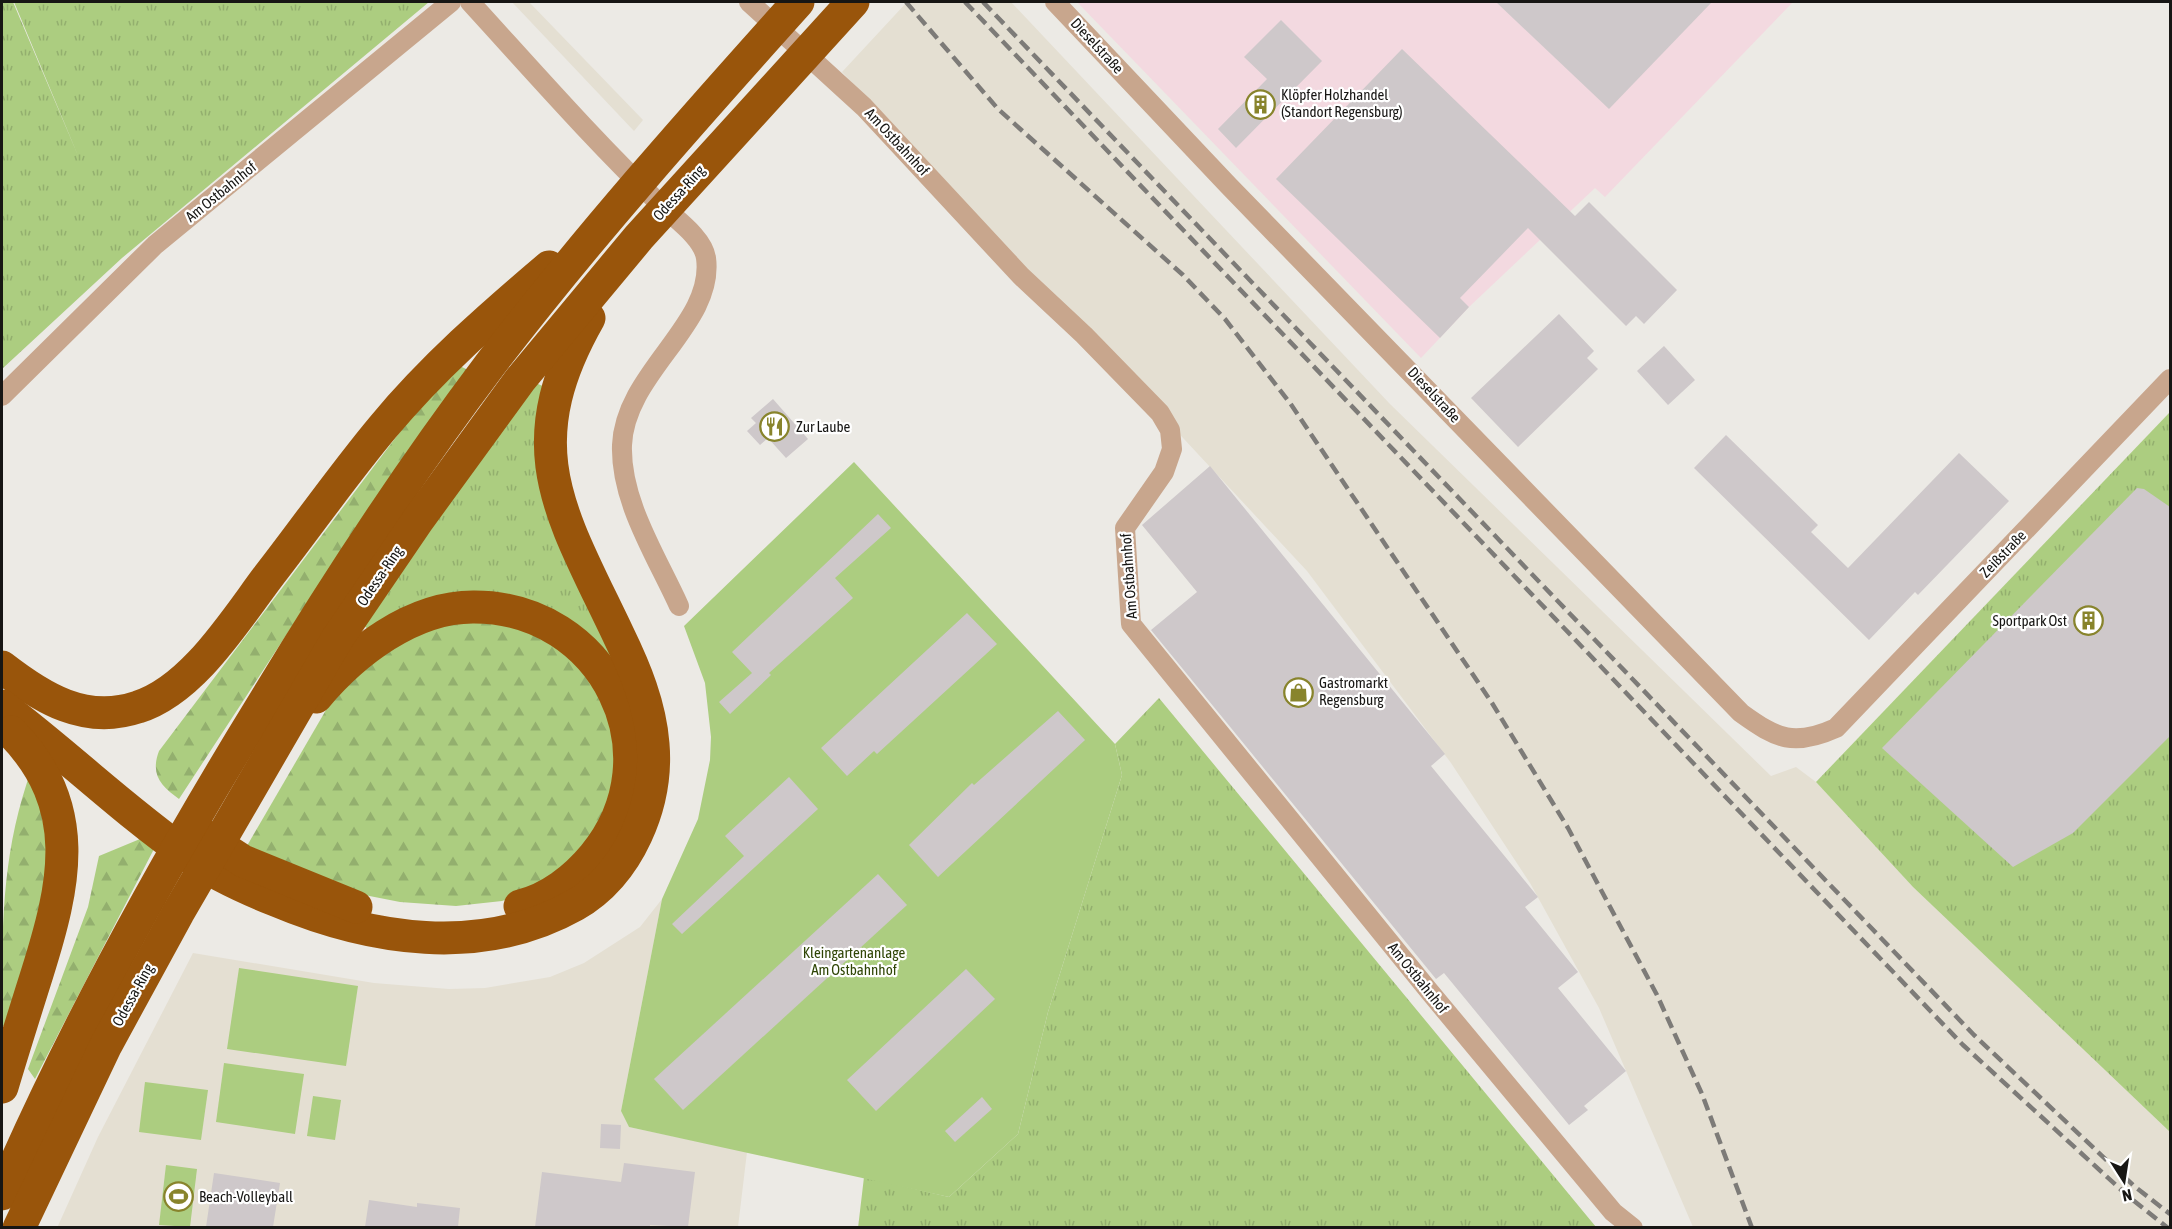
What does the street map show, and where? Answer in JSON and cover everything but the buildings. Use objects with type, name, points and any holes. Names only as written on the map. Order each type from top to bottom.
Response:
[{"type":"highway","name":"Odessa-Ring","points":[[2,1194],[41,1105],[150,896],[219,776],[307,632],[387,508],[490,366],[633,187],[798,2]]},
{"type":"highway","name":"Odessa-Ring","points":[[20,1227],[106,1044],[272,748],[337,639],[418,520],[520,380],[650,226],[853,2]]},
{"type":"highway","points":[[2,667],[36,694],[66,708],[93,713],[118,712],[137,708],[156,700],[174,688],[226,631],[382,428],[435,369],[610,216]]},
{"type":"highway","points":[[2,706],[191,857],[234,883],[312,916],[368,931],[406,937],[452,939],[531,926],[587,898],[612,873],[630,848],[643,821],[655,771],[653,740],[636,672],[560,505],[550,451],[550,417],[558,386],[574,345],[650,226]]},
{"type":"highway","points":[[2,681],[80,746],[171,814],[243,861],[325,897],[363,909],[407,917],[451,917],[492,912],[524,905],[551,894],[582,870],[601,847],[619,816],[629,781],[629,735],[619,700],[601,668],[575,641],[548,624],[513,612],[473,607],[442,612],[408,622],[380,639],[321,691],[272,748]]},
{"type":"highway","points":[[2,722],[38,763],[55,802],[63,839],[63,880],[56,916],[2,1087]]},
{"type":"street","name":"Am Ostbahnhof","points":[[2,396],[156,245],[452,2]]},
{"type":"street","points":[[470,2],[609,155],[696,239],[706,257],[705,287],[695,311],[657,362],[635,399],[624,427],[622,444],[623,465],[632,501],[679,606]]},
{"type":"street","name":"Am Ostbahnhof","points":[[749,2],[864,107],[1021,276],[1084,335],[1160,413],[1170,430],[1172,449],[1164,472],[1125,528],[1131,624],[1429,991],[1613,1212],[1633,1227]]},
{"type":"street","name":"Dieselstraße","points":[[1055,2],[1228,185],[1741,713],[1766,731],[1787,738],[1813,738],[1836,728]]},
{"type":"street","name":"Zeißstraße","points":[[1836,728],[2170,380]]},
{"type":"shaded area","points":[[512,2],[529,2],[643,120],[634,131]]},
{"type":"shaded area","points":[[907,2],[1011,2],[1390,404],[1771,776],[1796,767],[1816,782],[1913,887],[2170,1132],[2170,1227],[1693,1227],[1599,1008],[1530,883],[1451,763],[1307,571],[842,72]]},
{"type":"shaded area","points":[[1077,2],[1793,2],[1605,197],[1595,188],[1469,307],[1421,358]]},
{"type":"shaded area","points":[[662,899],[621,1111],[629,1127],[747,1152],[738,1227],[57,1228],[98,1137],[193,953],[374,983],[449,989],[485,988],[550,977],[584,963],[640,927]]},
{"type":"green space","points":[[2,2],[13,2],[79,158],[14,2],[429,2],[122,258],[2,369]]},
{"type":"green space","points":[[458,365],[470,371],[362,519],[179,799],[159,779],[156,767],[159,751],[415,412]]},
{"type":"green space","points":[[536,383],[547,388],[542,408],[627,675],[372,632],[364,626],[417,546]]},
{"type":"green space","points":[[2170,412],[2170,1132],[1913,887],[1816,782]]},
{"type":"green space","name":"Kleingartenanlage Am Ostbahnhof","points":[[854,462],[1115,744],[1122,775],[1048,1012],[1018,1134],[949,1197],[629,1127],[621,1111],[662,899],[698,819],[710,760],[711,737],[705,683],[684,626]]},
{"type":"green space","points":[[491,620],[567,648],[612,712],[616,788],[584,852],[526,893],[502,901],[456,906],[400,902],[339,890],[244,851],[326,710],[348,681],[371,657],[435,624]]},
{"type":"green space","points":[[1159,698],[1596,1227],[858,1228],[864,1177],[949,1197],[1018,1134],[1048,1012],[1122,775],[1115,744]]},
{"type":"green space","points":[[32,768],[49,851],[45,893],[10,1027],[2,1026],[5,895],[14,832]]},
{"type":"green space","points":[[140,839],[155,847],[35,1079],[28,1069],[88,907],[99,856]]},
{"type":"green space","points":[[239,968],[358,986],[346,1066],[227,1049]]},
{"type":"green space","points":[[224,1063],[304,1074],[295,1134],[216,1122]]},
{"type":"green space","points":[[145,1082],[208,1090],[201,1140],[139,1132]]},
{"type":"green space","points":[[313,1096],[341,1100],[335,1140],[307,1136]]},
{"type":"green space","name":"Beach-Volleyball","points":[[166,1165],[197,1169],[190,1227],[159,1225]]},
{"type":"railway","points":[[906,2],[998,109],[1183,275],[1225,319],[1290,403],[1492,703],[1568,828],[1657,995],[1702,1094],[1752,1228]]},
{"type":"railway","points":[[965,2],[1963,1045],[2129,1197],[2168,1228]]},
{"type":"railway","points":[[983,2],[1974,1035],[2134,1186],[2170,1214]]},
{"type":"place","name":"Klöpfer Holzhandel (Standort Regensburg)","points":[[1260,104]]},
{"type":"place","name":"Zur Laube","points":[[775,427]]},
{"type":"place","name":"Sportpark Ost","points":[[2088,621]]},
{"type":"place","name":"Gastromarkt Regensburg","points":[[1298,692]]},
{"type":"place","name":"Beach-Volleyball","points":[[178,1197]]}]
